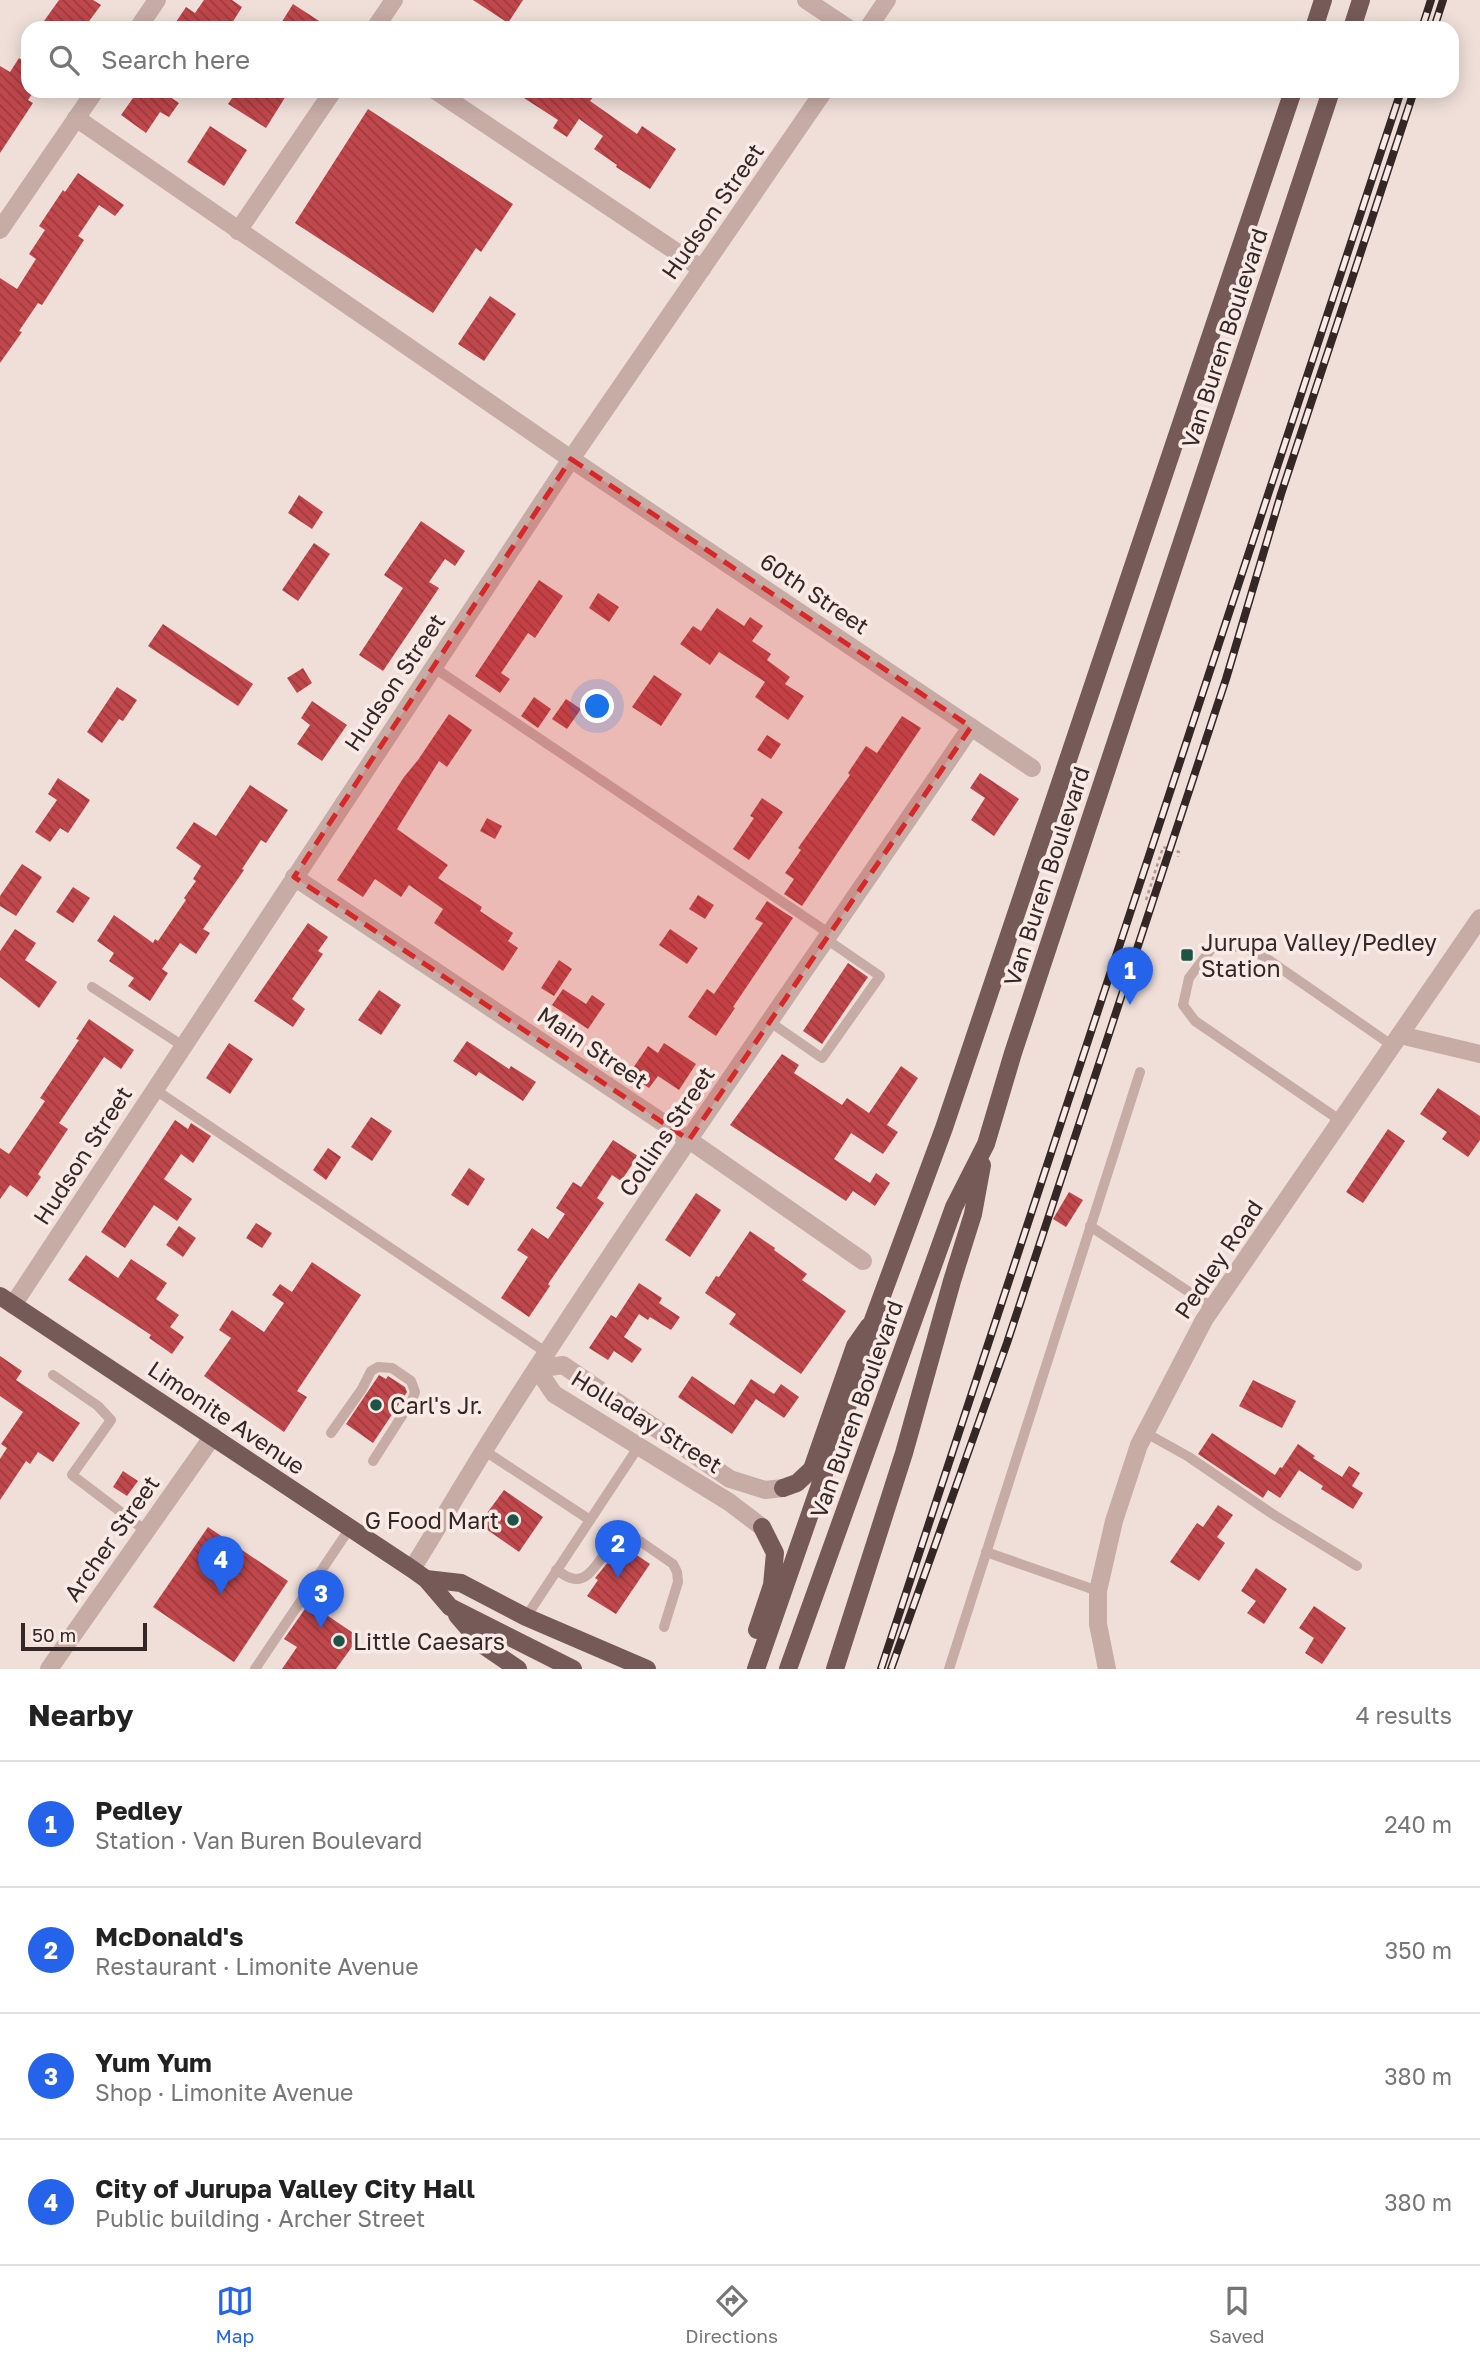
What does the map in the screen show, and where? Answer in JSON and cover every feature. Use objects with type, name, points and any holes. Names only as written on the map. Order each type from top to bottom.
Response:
[{"type":"main road","points":[[1316,21],[1324,0]]},
{"type":"main road","points":[[1354,21],[1361,0]]},
{"type":"main road","name":"Van Buren Boulevard","points":[[755,1669],[867,1350],[873,1320],[944,1128],[1173,455],[1291,98]]},
{"type":"main road","name":"Van Buren Boulevard","points":[[788,1669],[954,1208],[986,1144],[1013,1053],[1329,98]]},
{"type":"main road","points":[[835,1669],[904,1453],[951,1280],[973,1214],[986,1144]]},
{"type":"main road","name":"Limonite Avenue","points":[[6,1300],[419,1574],[450,1607],[573,1669]]},
{"type":"main road","points":[[783,1489],[797,1483],[812,1469],[855,1346],[873,1320]]},
{"type":"main road","points":[[755,1669],[753,1640],[772,1585],[775,1553],[762,1527]]},
{"type":"main road","name":"Limonite Avenue","points":[[419,1574],[461,1583],[526,1618],[647,1669]]},
{"type":"main road","points":[[450,1607],[483,1645],[518,1669]]},
{"type":"street","points":[[143,21],[157,0]]},
{"type":"street","points":[[380,21],[394,0]]},
{"type":"street","points":[[806,0],[838,21]]},
{"type":"street","points":[[872,21],[885,1]]},
{"type":"street","points":[[0,230],[90,98]]},
{"type":"street","points":[[238,231],[327,98]]},
{"type":"street","points":[[446,98],[702,269]]},
{"type":"street","name":"Hudson Street","points":[[6,1300],[154,1089],[571,459],[819,98]]},
{"type":"street","name":"60th Street","points":[[76,118],[571,459],[1032,768]]},
{"type":"street","name":"Collins Street","points":[[419,1574],[485,1451],[547,1353],[688,1140],[971,727]]},
{"type":"street","name":"Main Street","points":[[293,877],[688,1140],[863,1261]]},
{"type":"street","name":"Pedley Road","points":[[1107,1669],[1098,1624],[1098,1591],[1114,1521],[1139,1446],[1204,1320],[1480,918]]},
{"type":"street","points":[[1397,1040],[1480,1055]]},
{"type":"street","name":"Holladay Street","points":[[762,1527],[729,1502],[554,1394],[537,1369],[563,1365],[730,1479],[765,1490],[783,1489]]},
{"type":"street","name":"Archer Street","points":[[49,1669],[213,1436]]},
{"type":"lane","points":[[433,667],[828,937],[880,976],[822,1058],[770,1022]]},
{"type":"lane","points":[[1341,1121],[1195,1021],[1183,1005],[1189,978],[1212,948],[1229,945],[1243,948],[1263,956],[1397,1040]]},
{"type":"lane","points":[[92,987],[183,1046]]},
{"type":"lane","points":[[948,1669],[1140,1072]]},
{"type":"lane","points":[[154,1089],[547,1353]]},
{"type":"lane","points":[[1090,1226],[1213,1308]]},
{"type":"lane","points":[[331,1433],[362,1388],[370,1371],[378,1367],[392,1368],[411,1381],[415,1392],[373,1461]]},
{"type":"lane","points":[[53,1375],[98,1406],[111,1420],[72,1475],[146,1531]]},
{"type":"lane","points":[[1146,1433],[1189,1457],[1274,1515],[1357,1566]]},
{"type":"lane","points":[[526,1618],[639,1446]]},
{"type":"lane","points":[[485,1451],[590,1520]]},
{"type":"lane","points":[[255,1669],[351,1528]]},
{"type":"lane","points":[[556,1570],[570,1578],[578,1579],[590,1574],[614,1539],[625,1534],[634,1537],[673,1564],[677,1572],[678,1582],[664,1627]]},
{"type":"lane","points":[[986,1552],[1098,1591]]},
{"type":"path","points":[[1146,900],[1163,847],[1180,852],[1178,857]]},
{"type":"highlighted area","points":[[571,459],[971,727],[689,1140],[294,877]]},
{"type":"building","points":[[59,0],[93,0],[101,5],[89,21],[44,21]]},
{"type":"building","points":[[204,0],[232,0],[242,7],[233,21],[177,21],[186,7],[195,13]]},
{"type":"building","points":[[473,0],[523,0],[509,21],[505,21]]},
{"type":"building","points":[[293,4],[319,21],[282,21]]},
{"type":"building","points":[[19,58],[21,59],[21,98],[29,98],[28,100],[33,103],[0,153],[0,66],[10,72]]},
{"type":"building","points":[[133,98],[172,98],[179,103],[169,117],[160,112],[146,133],[121,115]]},
{"type":"building","points":[[232,98],[285,98],[266,128],[228,104]]},
{"type":"building","points":[[524,98],[592,98],[590,101],[637,134],[642,126],[676,149],[650,189],[594,149],[603,136],[579,119],[567,137],[553,128],[558,120]]},
{"type":"building","points":[[368,109],[513,204],[481,252],[476,248],[433,313],[295,223]]},
{"type":"building","points":[[210,126],[247,150],[224,186],[187,162]]},
{"type":"building","points":[[78,173],[124,205],[115,216],[99,205],[78,236],[84,240],[42,305],[38,303],[0,363],[0,278],[17,289],[36,259],[29,254],[45,230],[39,226]]},
{"type":"building","points":[[490,296],[516,314],[484,361],[458,344]]},
{"type":"building","points":[[299,495],[323,512],[312,529],[288,513]]},
{"type":"building","points":[[421,521],[465,551],[455,566],[445,559],[429,582],[439,588],[383,671],[359,655],[403,588],[384,575]]},
{"type":"building","points":[[314,543],[330,554],[298,601],[282,590]]},
{"type":"building","points":[[539,580],[563,596],[535,638],[528,633],[501,673],[510,679],[500,693],[475,676]]},
{"type":"building","points":[[598,593],[619,607],[609,622],[589,608]]},
{"type":"building","points":[[717,608],[744,626],[750,617],[763,626],[752,641],[771,654],[767,660],[790,677],[785,684],[804,696],[788,720],[755,697],[765,682],[719,652],[710,665],[680,644],[693,626],[701,631]]},
{"type":"building","points":[[163,624],[253,684],[238,706],[148,646]]},
{"type":"building","points":[[303,668],[312,683],[297,693],[287,678]]},
{"type":"building","points":[[654,675],[682,694],[661,726],[632,707]]},
{"type":"building","points":[[117,687],[137,700],[123,721],[119,719],[102,743],[87,732]]},
{"type":"building","points":[[534,697],[551,709],[538,728],[521,716]]},
{"type":"building","points":[[566,699],[581,709],[567,729],[552,719]]},
{"type":"building","points":[[312,701],[347,725],[322,761],[297,744],[310,725],[301,718]]},
{"type":"building","points":[[449,714],[472,730],[447,767],[439,761],[397,829],[448,865],[438,878],[482,907],[480,911],[513,933],[508,941],[518,948],[503,971],[434,923],[443,909],[409,885],[401,897],[375,879],[363,897],[337,880]]},
{"type":"building","points":[[902,716],[921,728],[802,906],[784,894],[794,879],[785,873],[801,850],[798,848],[850,775],[848,773],[866,746],[877,753]]},
{"type":"building","points":[[767,735],[781,744],[771,759],[757,750]]},
{"type":"building","points":[[980,773],[1019,799],[994,836],[971,820],[985,798],[970,788]]},
{"type":"building","points":[[58,778],[90,800],[68,833],[60,828],[50,842],[35,832],[57,800],[48,794]]},
{"type":"building","points":[[250,785],[288,810],[266,843],[261,840],[242,869],[244,870],[203,929],[210,933],[196,954],[180,943],[162,969],[168,973],[150,1001],[128,986],[134,978],[109,961],[114,953],[97,941],[114,915],[153,943],[155,939],[158,941],[186,900],[184,898],[196,881],[193,879],[201,866],[176,848],[194,822],[216,836]]},
{"type":"building","points":[[762,798],[783,812],[749,860],[733,849],[754,818],[750,816]]},
{"type":"building","points":[[487,818],[502,826],[495,839],[480,831]]},
{"type":"building","points":[[22,864],[42,877],[16,916],[0,906],[0,896]]},
{"type":"building","points":[[73,887],[90,898],[73,923],[56,912]]},
{"type":"building","points":[[698,895],[714,905],[705,919],[689,909]]},
{"type":"building","points":[[767,901],[793,918],[716,1036],[688,1017],[707,989],[714,994],[763,923],[755,919]]},
{"type":"building","points":[[308,923],[328,937],[318,951],[323,954],[292,999],[305,1009],[293,1027],[254,1001]]},
{"type":"building","points":[[15,929],[36,943],[25,960],[57,982],[39,1008],[0,977],[0,951]]},
{"type":"building","points":[[670,929],[698,948],[687,964],[659,945]]},
{"type":"building","points":[[559,960],[572,969],[554,996],[541,988]]},
{"type":"building","points":[[848,963],[868,977],[822,1044],[803,1031]]},
{"type":"building","points":[[563,989],[586,1004],[592,995],[605,1004],[588,1029],[552,1005]]},
{"type":"building","points":[[379,990],[401,1005],[381,1035],[358,1020]]},
{"type":"building","points":[[89,1019],[134,1050],[121,1069],[104,1057],[59,1123],[68,1129],[38,1174],[41,1177],[27,1197],[10,1185],[0,1199],[0,1148],[9,1154],[45,1101],[40,1098],[79,1040],[76,1039]]},
{"type":"building","points":[[467,1041],[509,1069],[511,1066],[536,1082],[523,1101],[479,1072],[476,1076],[453,1061]]},
{"type":"building","points":[[229,1043],[253,1059],[230,1094],[206,1078]]},
{"type":"building","points":[[664,1043],[696,1064],[679,1090],[658,1076],[649,1088],[629,1074],[648,1046],[658,1053]]},
{"type":"building","points":[[782,1054],[799,1065],[794,1073],[842,1105],[847,1098],[869,1113],[901,1066],[918,1078],[887,1125],[898,1132],[883,1154],[851,1133],[834,1159],[870,1183],[876,1173],[890,1183],[875,1206],[853,1191],[846,1201],[730,1125]]},
{"type":"building","points":[[1438,1088],[1480,1116],[1480,1140],[1468,1157],[1442,1139],[1447,1132],[1420,1114]]},
{"type":"building","points":[[371,1117],[392,1131],[372,1161],[351,1147]]},
{"type":"building","points":[[175,1120],[188,1129],[191,1123],[211,1136],[193,1163],[181,1154],[164,1179],[192,1199],[177,1221],[154,1205],[125,1248],[101,1232]]},
{"type":"building","points":[[1388,1129],[1405,1141],[1363,1203],[1346,1192]]},
{"type":"building","points":[[613,1140],[638,1156],[621,1181],[612,1175],[597,1198],[604,1203],[548,1284],[550,1286],[529,1317],[501,1298],[528,1257],[517,1250],[532,1228],[548,1239],[565,1214],[556,1208],[573,1182],[581,1187]]},
{"type":"building","points":[[328,1148],[341,1157],[326,1180],[313,1170]]},
{"type":"building","points":[[469,1168],[485,1179],[468,1206],[451,1195]]},
{"type":"building","points":[[1069,1192],[1083,1200],[1066,1227],[1053,1219]]},
{"type":"building","points":[[696,1193],[721,1210],[690,1257],[665,1240]]},
{"type":"building","points":[[256,1223],[272,1233],[262,1248],[246,1238]]},
{"type":"building","points":[[179,1226],[196,1238],[183,1257],[166,1245]]},
{"type":"building","points":[[750,1231],[807,1274],[802,1280],[846,1311],[801,1374],[729,1324],[736,1314],[705,1293]]},
{"type":"building","points":[[86,1255],[118,1278],[131,1259],[167,1283],[156,1299],[179,1315],[170,1327],[184,1337],[172,1354],[149,1338],[151,1335],[68,1280]]},
{"type":"building","points":[[312,1262],[361,1295],[297,1391],[307,1397],[284,1432],[204,1376],[231,1338],[219,1330],[232,1310],[264,1332],[284,1303],[272,1295],[280,1284],[292,1292]]},
{"type":"building","points":[[639,1283],[662,1298],[659,1303],[680,1317],[671,1330],[650,1317],[648,1320],[639,1314],[624,1337],[642,1349],[632,1363],[614,1351],[608,1360],[589,1348],[611,1315],[616,1318]]},
{"type":"building","points":[[0,1356],[22,1371],[16,1380],[80,1423],[53,1462],[38,1452],[30,1464],[26,1461],[0,1500],[0,1459],[7,1448],[1,1444],[23,1412],[0,1396]]},
{"type":"building","name":"Carl's Jr.","points":[[379,1375],[386,1379],[388,1376],[405,1387],[407,1392],[373,1443],[346,1424]]},
{"type":"building","points":[[692,1376],[734,1405],[751,1379],[774,1394],[781,1384],[799,1397],[784,1418],[756,1399],[732,1434],[678,1397]]},
{"type":"building","points":[[1253,1380],[1296,1401],[1282,1428],[1239,1406]]},
{"type":"building","points":[[1212,1433],[1275,1475],[1298,1444],[1315,1456],[1313,1458],[1342,1477],[1349,1466],[1360,1473],[1352,1486],[1363,1493],[1353,1509],[1321,1489],[1323,1486],[1299,1470],[1280,1498],[1268,1490],[1263,1498],[1198,1454]]},
{"type":"building","points":[[123,1471],[138,1481],[127,1496],[113,1487]]},
{"type":"building","points":[[504,1490],[543,1517],[519,1552],[479,1524]]},
{"type":"building","points":[[1218,1505],[1233,1515],[1217,1537],[1225,1543],[1199,1581],[1170,1562],[1197,1523],[1203,1527]]},
{"type":"building","points":[[208,1527],[288,1581],[234,1662],[153,1607]]},
{"type":"building","points":[[622,1545],[650,1564],[616,1614],[587,1596],[598,1580],[595,1578]]},
{"type":"building","points":[[1256,1568],[1287,1589],[1264,1624],[1247,1613],[1256,1601],[1241,1591]]},
{"type":"building","points":[[309,1603],[359,1637],[336,1669],[282,1669],[297,1647],[284,1639]]},
{"type":"building","points":[[1314,1606],[1346,1628],[1322,1664],[1305,1653],[1314,1638],[1299,1628]]},
{"type":"railway","points":[[1424,21],[1431,0]]},
{"type":"railway","points":[[1436,21],[1443,0]]},
{"type":"railway","points":[[881,1669],[1399,98]]},
{"type":"railway","points":[[891,1669],[1007,1343],[1226,679],[1281,494],[1412,98]]},
{"type":"place","name":"Jurupa Valley/Pedley Station","points":[[1187,955]]},
{"type":"place","name":"Pedley","points":[[1130,1005]]},
{"type":"place","name":"Carl's Jr.","points":[[376,1405]]},
{"type":"place","name":"G Food Mart","points":[[513,1520]]},
{"type":"place","name":"McDonald's","points":[[618,1578]]},
{"type":"place","name":"City of Jurupa Valley City Hall","points":[[221,1594]]},
{"type":"place","name":"Yum Yum","points":[[321,1628]]},
{"type":"place","name":"Little Caesars","points":[[339,1641]]}]
